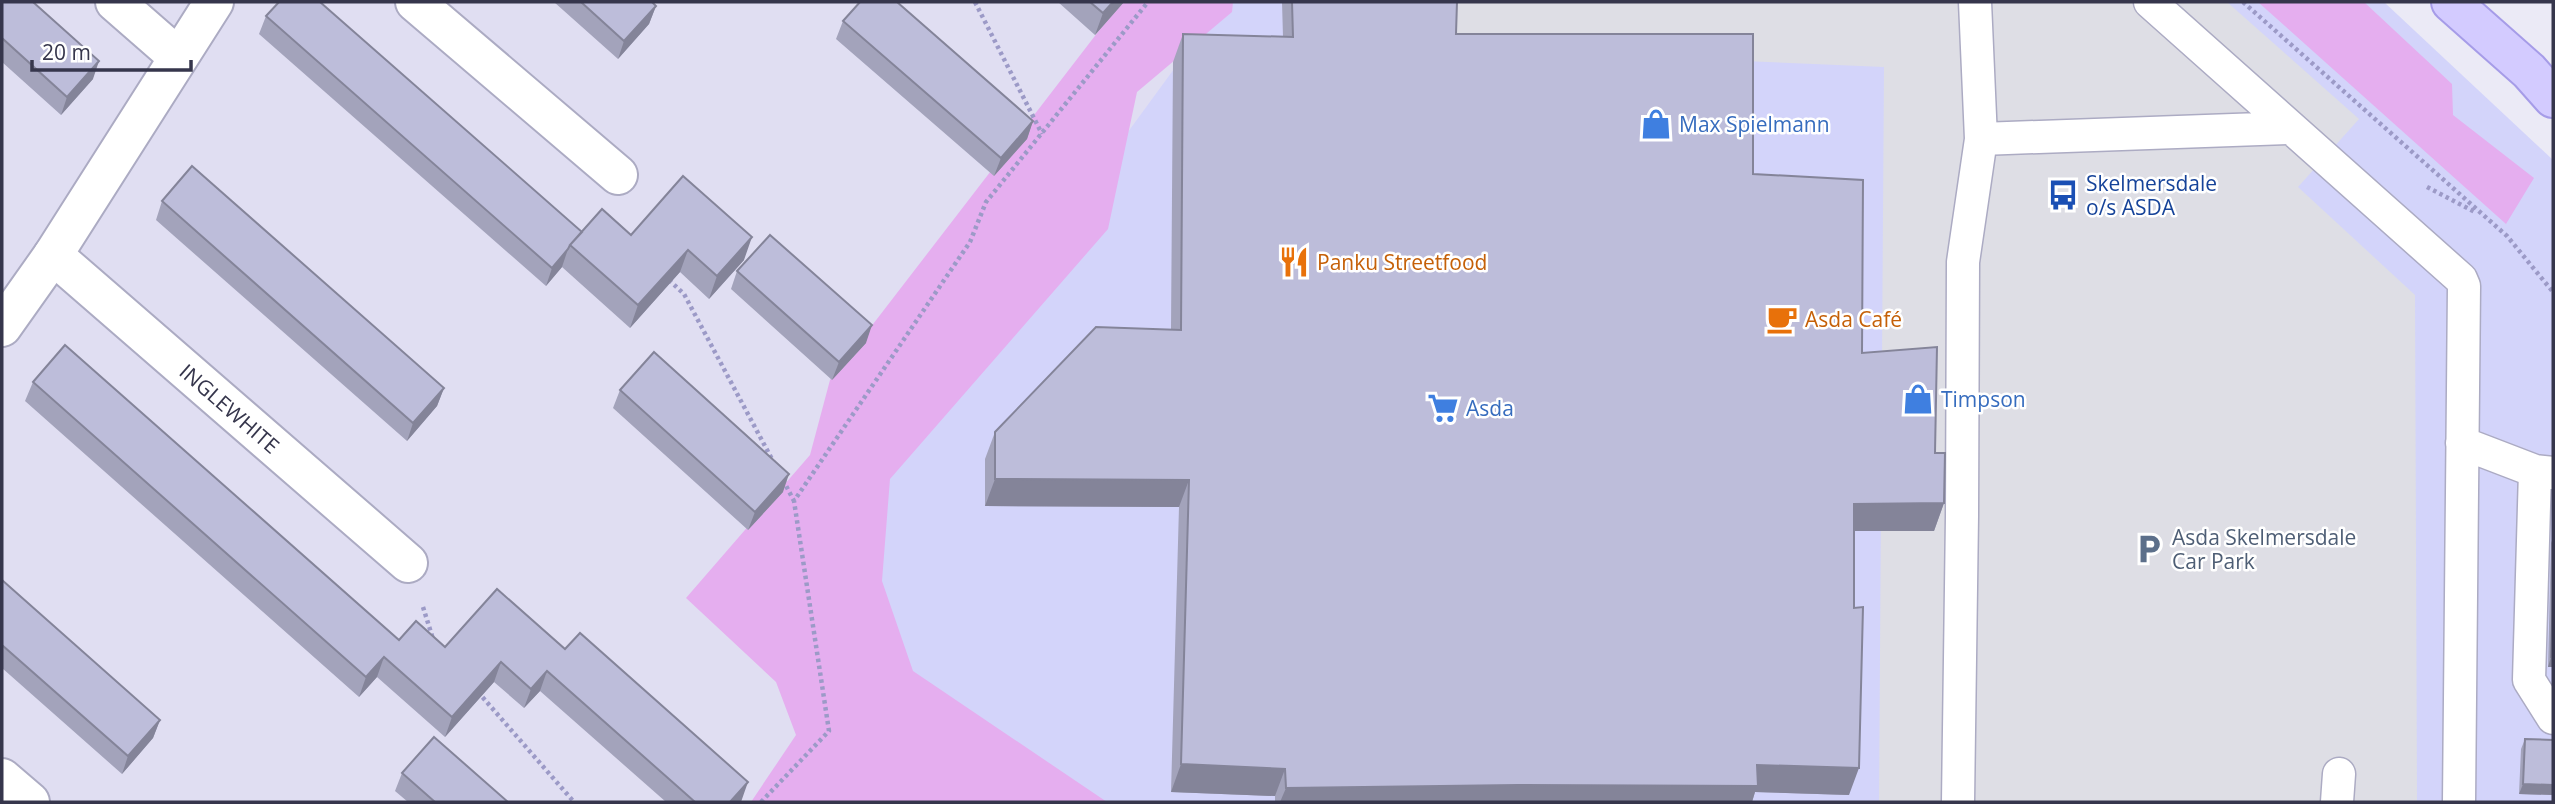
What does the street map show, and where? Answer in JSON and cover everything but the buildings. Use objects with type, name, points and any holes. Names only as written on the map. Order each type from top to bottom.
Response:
[{"type":"street","points":[[115,2],[178,57]]},
{"type":"street","points":[[2,327],[52,255],[214,2]]},
{"type":"street","points":[[415,2],[618,175]]},
{"type":"street","points":[[2451,2],[2529,71],[2553,98]]},
{"type":"street","name":"INGLEWHITE","points":[[52,255],[408,562]]},
{"type":"street","points":[[2,778],[30,802]]},
{"type":"lane","points":[[1958,802],[1963,262],[1981,139],[1975,2]]},
{"type":"lane","points":[[2150,2],[2461,279],[2464,286],[2459,802]]},
{"type":"lane","points":[[1981,139],[2290,128]]},
{"type":"lane","points":[[2462,443],[2544,472],[2529,680],[2553,718]]},
{"type":"path","points":[[975,2],[1042,134]]},
{"type":"path","points":[[794,500],[970,242],[986,202],[1148,2]]},
{"type":"path","points":[[2243,2],[2507,236],[2553,292]]},
{"type":"path","points":[[665,277],[684,294],[774,464]]},
{"type":"path","points":[[761,802],[830,732],[794,500],[781,476]]},
{"type":"path","points":[[408,562],[436,646]]},
{"type":"path","points":[[468,684],[487,701],[574,802]]},
{"type":"shaded area","points":[[2,2],[1223,2],[871,802],[2,802]]},
{"type":"shaded area","points":[[1121,2],[1233,2],[1232,12],[1137,92],[1108,229],[890,479],[882,581],[913,671],[1107,802],[751,802],[796,735],[776,682],[686,598],[810,455],[830,380]]},
{"type":"shaded area","points":[[1223,2],[2384,2],[2553,160],[2553,802],[1072,802],[873,653],[869,486]]},
{"type":"shaded area","name":"Asda Skelmersdale Car Park","points":[[1448,2],[2227,2],[2359,119],[2298,187],[2415,295],[2417,802],[1879,802],[1884,67],[1743,61],[1446,62]]},
{"type":"shaded area","points":[[2258,2],[2364,2],[2452,84],[2453,115],[2534,178],[2506,224]]},
{"type":"place","name":"Max Spielmann","points":[[1656,124]]},
{"type":"place","name":"Skelmersdale o/s ASDA","points":[[2063,195]]},
{"type":"place","name":"Panku Streetfood","points":[[1294,262]]},
{"type":"place","name":"Asda Café","points":[[1782,319]]},
{"type":"place","name":"Timpson","points":[[1918,399]]},
{"type":"place","name":"Asda","points":[[1443,408]]},
{"type":"place","name":"Asda Skelmersdale Car Park","points":[[2149,549]]}]
